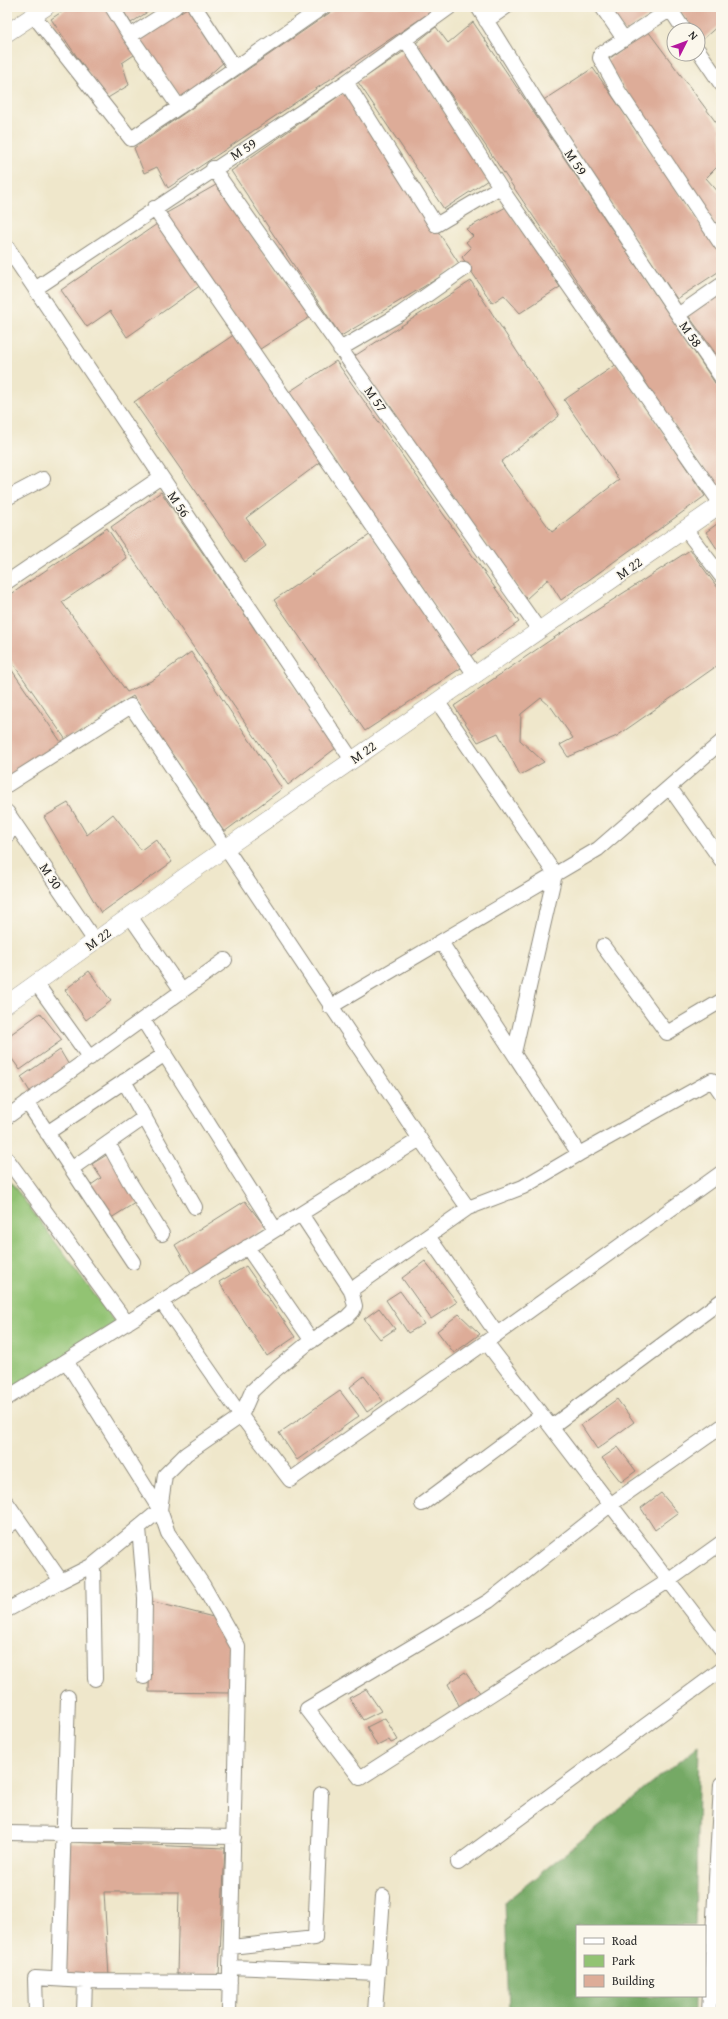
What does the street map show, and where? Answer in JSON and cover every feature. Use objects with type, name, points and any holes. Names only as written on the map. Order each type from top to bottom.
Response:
[{"type":"street","points":[[112,7],[179,107]]},
{"type":"street","points":[[130,36],[174,7]]},
{"type":"street","points":[[195,7],[235,68]]},
{"type":"street","points":[[7,33],[40,11],[131,139],[323,7]]},
{"type":"street","name":"M 59","points":[[35,288],[213,168],[346,82],[450,7]]},
{"type":"street","name":"M 59","points":[[478,7],[535,99],[678,315]]},
{"type":"street","points":[[486,21],[506,7]]},
{"type":"street","points":[[602,7],[624,40]]},
{"type":"street","points":[[680,22],[672,8],[601,54],[600,58],[602,64],[721,244]]},
{"type":"street","points":[[405,40],[500,187],[721,504]]},
{"type":"street","points":[[706,62],[721,84]]},
{"type":"street","points":[[346,82],[436,225],[500,187]]},
{"type":"street","name":"M 57","points":[[213,168],[539,630]]},
{"type":"street","points":[[154,208],[475,675]]},
{"type":"street","name":"M 56","points":[[7,247],[352,760]]},
{"type":"street","points":[[340,349],[400,314],[464,269]]},
{"type":"street","name":"M 58","points":[[721,285],[678,315],[721,377]]},
{"type":"street","points":[[7,582],[161,477]]},
{"type":"street","points":[[7,498],[43,479]]},
{"type":"street","name":"M 22","points":[[7,1004],[352,760],[721,504]]},
{"type":"street","points":[[685,529],[721,576]]},
{"type":"street","points":[[437,701],[555,874],[514,1053]]},
{"type":"street","points":[[7,785],[131,706],[227,848],[330,1007],[468,1208]]},
{"type":"street","points":[[330,1007],[598,849],[670,788],[721,742]]},
{"type":"street","points":[[670,788],[721,860]]},
{"type":"street","points":[[7,836],[11,817]]},
{"type":"street","name":"M 30","points":[[11,817],[95,941]]},
{"type":"street","points":[[130,916],[182,991]]},
{"type":"street","points":[[441,942],[579,1154]]},
{"type":"street","points":[[603,946],[667,1033],[721,1001]]},
{"type":"street","points":[[7,1117],[225,960]]},
{"type":"street","points":[[36,983],[90,1058]]},
{"type":"street","points":[[143,1020],[275,1229]]},
{"type":"street","points":[[47,1133],[165,1054]]},
{"type":"street","points":[[351,1290],[468,1208],[523,1187],[712,1080],[721,1093]]},
{"type":"street","points":[[124,1081],[195,1208]]},
{"type":"street","points":[[27,1102],[133,1262]]},
{"type":"street","points":[[71,1169],[145,1117]]},
{"type":"street","points":[[7,1398],[420,1139]]},
{"type":"street","points":[[108,1143],[129,1182],[162,1234]]},
{"type":"street","points":[[7,1159],[127,1323]]},
{"type":"street","points":[[161,1302],[240,1416],[290,1480],[721,1173]]},
{"type":"street","points":[[7,1610],[93,1565],[140,1528],[160,1510],[164,1475],[186,1454],[240,1416],[252,1391],[268,1375],[353,1311],[354,1306],[351,1290],[301,1214]]},
{"type":"street","points":[[428,1236],[491,1338],[542,1415],[721,1649]]},
{"type":"street","points":[[247,1247],[312,1341]]},
{"type":"street","points":[[551,1427],[721,1301]]},
{"type":"street","points":[[66,1361],[160,1510],[168,1533],[203,1585],[238,1647],[229,2012]]},
{"type":"street","points":[[422,1504],[542,1415]]},
{"type":"street","points":[[721,1427],[610,1505],[489,1602],[307,1709],[360,1778],[668,1581],[721,1542]]},
{"type":"street","points":[[7,1503],[13,1523],[61,1582]]},
{"type":"street","points":[[140,1528],[145,1598],[144,1677]]},
{"type":"street","points":[[93,1565],[95,1679]]},
{"type":"street","points":[[458,1863],[721,1670]]},
{"type":"street","points":[[60,1978],[68,1697]]},
{"type":"street","points":[[709,2012],[721,1784]]},
{"type":"street","points":[[231,1947],[315,1938],[321,1794]]},
{"type":"street","points":[[7,1833],[234,1837]]},
{"type":"street","points":[[375,2012],[383,1896]]},
{"type":"street","points":[[230,1967],[378,1973]]},
{"type":"street","points":[[36,2012],[35,1978],[60,1978],[85,1981],[230,1982]]},
{"type":"street","points":[[84,2012],[85,1981]]},
{"type":"green space","points":[[7,1177],[117,1325],[7,1392]]},
{"type":"green space","points":[[699,1745],[695,1925],[576,1925],[576,1997],[693,1997],[693,2012],[509,2012],[505,1902]]},
{"type":"building","points":[[69,7],[109,7],[137,53],[122,63],[129,85],[106,99],[51,19]]},
{"type":"building","points":[[121,7],[155,7],[131,23]]},
{"type":"building","points":[[189,7],[225,61],[182,99],[137,38]]},
{"type":"building","points":[[338,7],[438,7],[168,188],[157,167],[144,173],[134,148]]},
{"type":"building","points":[[607,7],[662,7],[625,32]]},
{"type":"building","points":[[684,7],[721,7],[721,23],[706,36],[706,22],[688,22],[679,10]]},
{"type":"building","points":[[473,22],[721,392],[721,489],[719,491],[416,43],[436,27],[448,43]]},
{"type":"building","points":[[648,31],[666,55],[666,62],[671,62],[721,129],[721,163],[706,178],[721,195],[721,233],[606,61]]},
{"type":"building","points":[[406,50],[488,180],[444,209],[358,82]]},
{"type":"building","points":[[593,68],[721,254],[721,270],[677,299],[542,101]]},
{"type":"building","points":[[346,91],[460,265],[341,336],[231,171]]},
{"type":"building","points":[[216,185],[310,317],[257,351],[163,215]]},
{"type":"building","points":[[506,207],[560,287],[520,313],[504,295],[492,303],[462,257],[471,248],[466,242],[473,236],[466,229]]},
{"type":"building","points":[[157,224],[201,285],[127,337],[110,311],[87,327],[61,290]]},
{"type":"building","points":[[471,281],[559,416],[501,462],[552,532],[619,480],[564,400],[617,364],[705,496],[561,600],[548,579],[526,599],[353,357]]},
{"type":"building","points":[[721,292],[721,361],[688,315]]},
{"type":"building","points":[[235,334],[322,461],[246,518],[266,546],[245,562],[134,402]]},
{"type":"building","points":[[336,361],[519,622],[469,657],[289,392]]},
{"type":"building","points":[[161,492],[336,748],[288,785],[111,527]]},
{"type":"building","points":[[721,521],[721,555],[706,532]]},
{"type":"building","points":[[107,528],[127,558],[62,602],[127,692],[151,681],[191,652],[282,789],[224,832],[133,696],[66,740],[7,655],[7,597]]},
{"type":"building","points":[[371,534],[464,666],[365,731],[274,600]]},
{"type":"building","points":[[690,550],[721,592],[721,663],[617,736],[568,757],[560,745],[573,738],[551,707],[541,698],[521,714],[520,740],[544,762],[520,775],[498,733],[478,742],[454,706],[549,641]]},
{"type":"building","points":[[7,663],[63,745],[11,777],[7,771]]},
{"type":"building","points":[[68,803],[87,835],[113,814],[141,850],[156,839],[172,862],[101,913],[44,817]]},
{"type":"building","points":[[89,971],[111,1001],[86,1020],[65,990]]},
{"type":"building","points":[[40,1013],[62,1040],[20,1070],[7,1052],[7,1037]]},
{"type":"building","points":[[60,1050],[70,1067],[32,1095],[21,1077]]},
{"type":"building","points":[[108,1154],[138,1201],[108,1220],[88,1187],[101,1178],[92,1164]]},
{"type":"building","points":[[245,1201],[266,1228],[193,1276],[175,1245]]},
{"type":"building","points":[[425,1261],[457,1302],[431,1319],[402,1278]]},
{"type":"building","points":[[246,1266],[295,1337],[267,1356],[219,1282]]},
{"type":"building","points":[[400,1291],[424,1324],[408,1333],[386,1300]]},
{"type":"building","points":[[379,1308],[395,1329],[380,1339],[364,1319]]},
{"type":"building","points":[[459,1314],[480,1334],[454,1353],[437,1331]]},
{"type":"building","points":[[364,1376],[383,1401],[367,1412],[350,1387]]},
{"type":"building","points":[[340,1391],[359,1416],[297,1460],[279,1433]]},
{"type":"building","points":[[617,1399],[634,1422],[597,1449],[581,1425]]},
{"type":"building","points":[[618,1447],[636,1471],[621,1482],[602,1458]]},
{"type":"building","points":[[661,1493],[678,1513],[655,1530],[641,1508]]},
{"type":"building","points":[[150,1601],[217,1618],[232,1650],[230,1693],[149,1692]]},
{"type":"building","points":[[465,1672],[483,1697],[461,1709],[448,1684]]},
{"type":"building","points":[[366,1689],[381,1711],[363,1720],[349,1698]]},
{"type":"building","points":[[385,1718],[398,1740],[391,1743],[389,1740],[377,1746],[367,1727]]},
{"type":"building","points":[[67,1842],[225,1848],[219,1976],[177,1974],[179,1892],[104,1892],[109,1977],[64,1973]]}]
